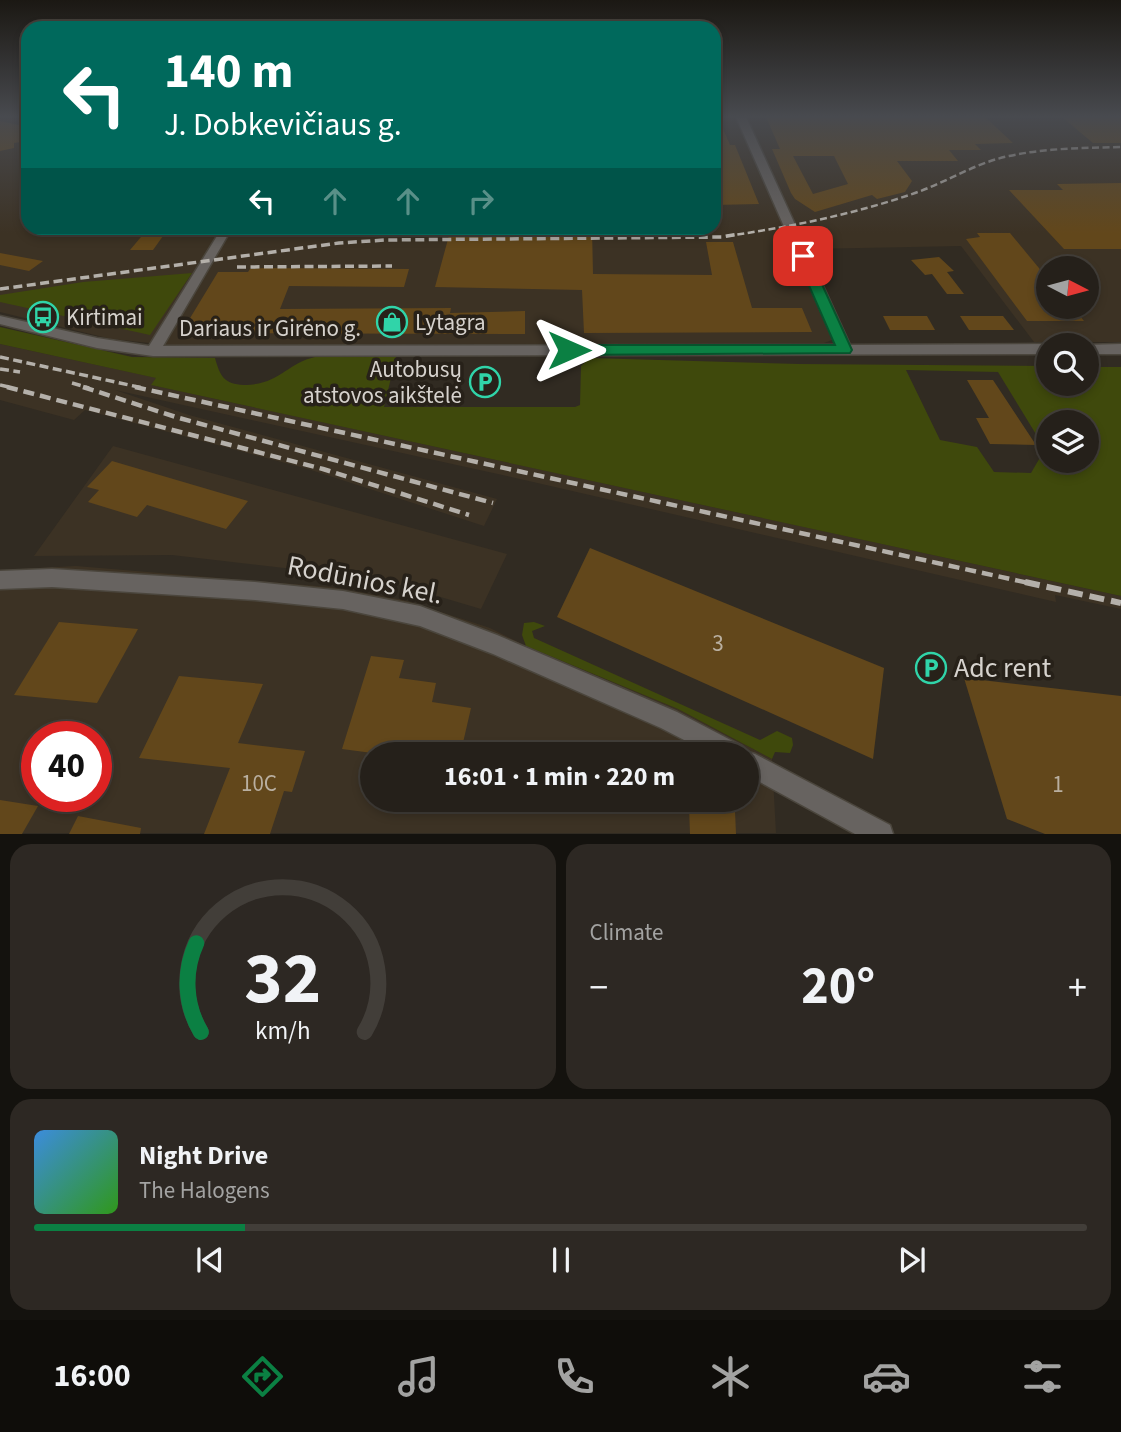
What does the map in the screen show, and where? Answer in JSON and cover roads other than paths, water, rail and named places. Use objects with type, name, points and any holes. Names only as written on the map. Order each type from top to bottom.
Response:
[{"type":"street","points":[[758,156],[845,350]]},
{"type":"street","points":[[153,351],[224,235]]},
{"type":"street","name":"Dariaus ir Girėno g.","points":[[0,320],[97,343],[153,351],[1036,349]]},
{"type":"street","points":[[1099,349],[1121,349]]},
{"type":"street","name":"Rodūnios kel.","points":[[0,580],[52,578],[256,591],[343,600],[420,616],[484,640],[657,714],[711,742]]},
{"type":"street","points":[[759,768],[881,834]]},
{"type":"railway","points":[[727,236],[798,224],[869,207],[927,189],[984,163],[1009,156]]},
{"type":"railway","points":[[0,289],[339,243],[385,240],[722,237],[739,234]]},
{"type":"railway","points":[[237,267],[392,266]]},
{"type":"railway","points":[[0,357],[143,388]]},
{"type":"railway","points":[[0,369],[20,372]]},
{"type":"railway","points":[[72,383],[89,388]]},
{"type":"railway","points":[[0,385],[13,388]]},
{"type":"railway","points":[[7,387],[323,469],[469,515]]},
{"type":"railway","points":[[83,387],[179,418],[493,503]]},
{"type":"railway","points":[[135,387],[1033,584]]},
{"type":"railway","points":[[1025,582],[1121,603]]},
{"type":"place","name":"Kirtimai","points":[[43,317]]},
{"type":"place","name":"Lytagra","points":[[392,322]]},
{"type":"place","name":"Autobusų atstovos aikštelė","points":[[485,382]]},
{"type":"place","name":"Adc rent","points":[[931,668]]}]
